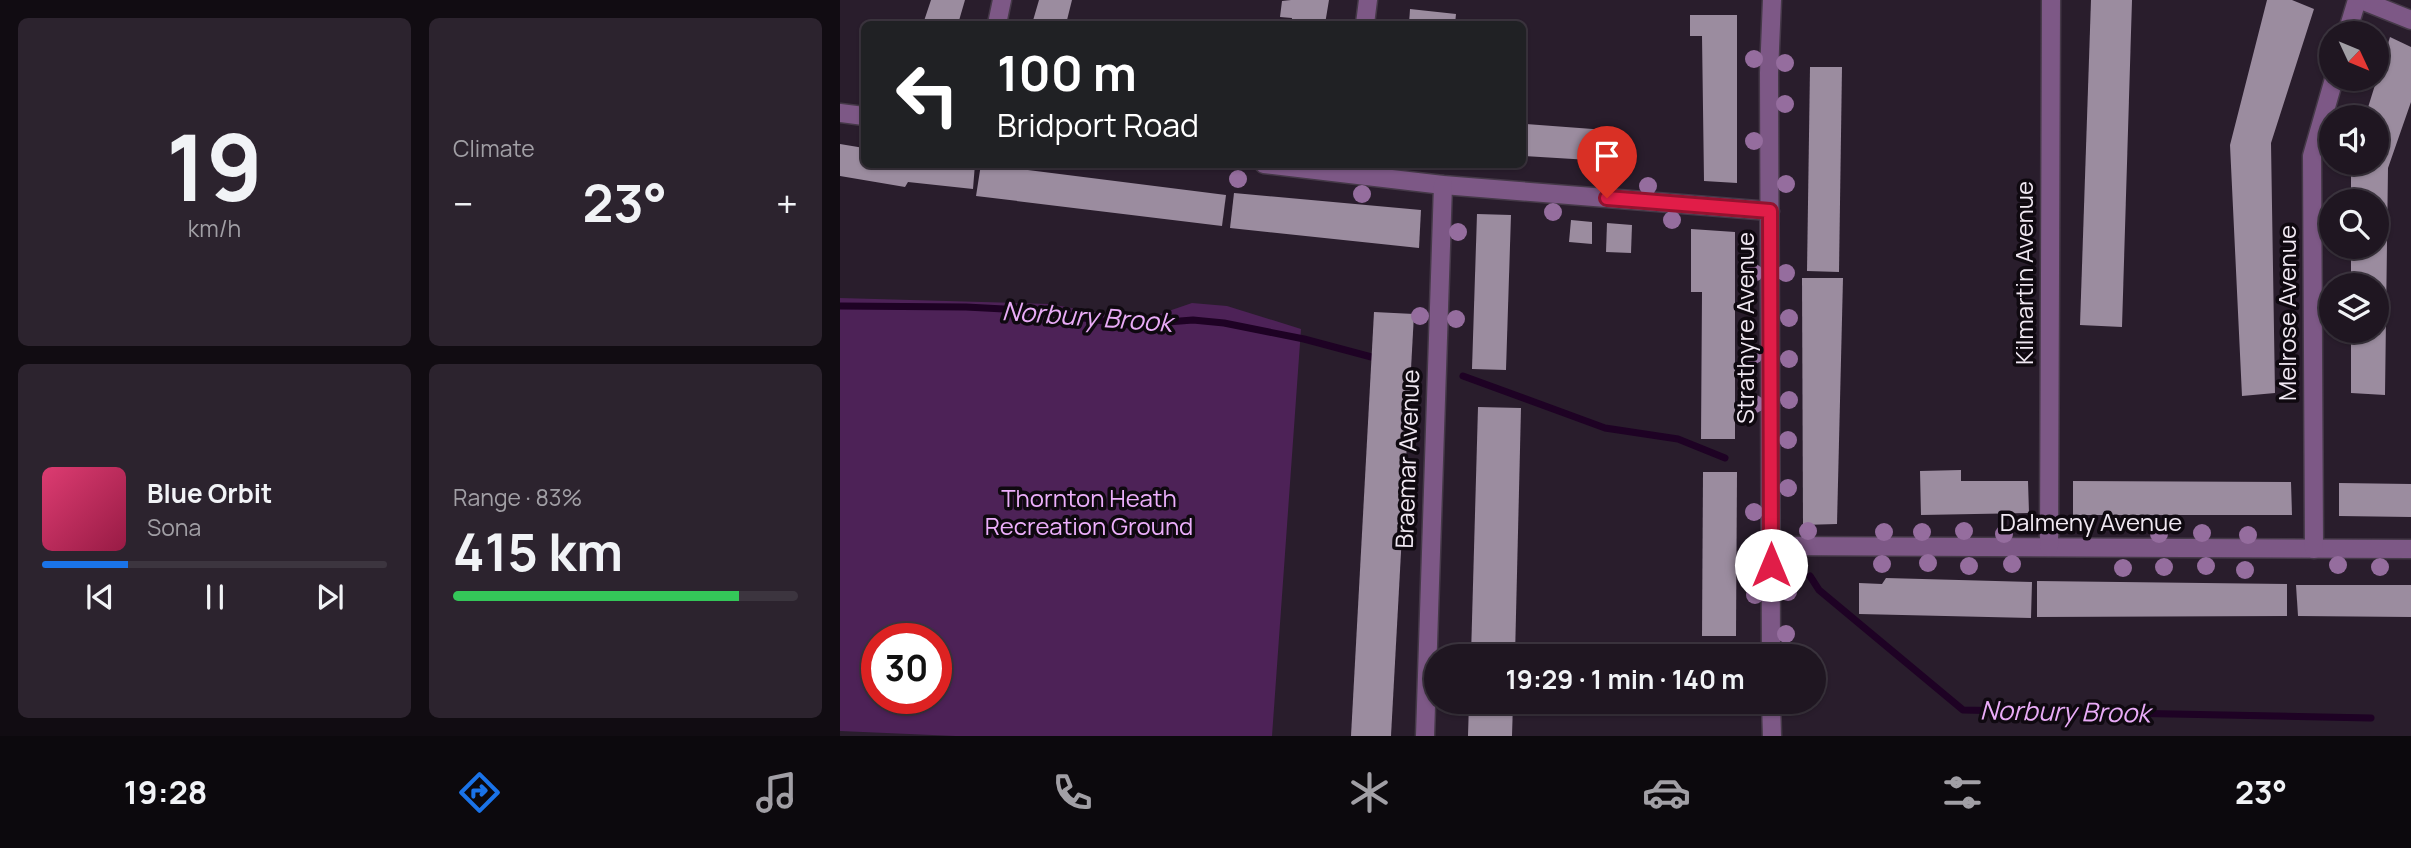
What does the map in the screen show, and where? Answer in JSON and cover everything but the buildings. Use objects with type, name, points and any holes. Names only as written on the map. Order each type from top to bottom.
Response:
[{"type":"street","points":[[998,21],[1003,0]]},
{"type":"street","points":[[1365,21],[1368,0]]},
{"type":"street","name":"Strathyre Avenue","points":[[1771,644],[1772,0]]},
{"type":"street","name":"Kilmartin Avenue","points":[[2049,547],[2051,0]]},
{"type":"street","points":[[2351,21],[2359,0],[2411,20]]},
{"type":"street","name":"Melrose Avenue","points":[[2314,549],[2312,156],[2331,91]]},
{"type":"street","points":[[840,113],[861,116]]},
{"type":"street","points":[[1347,169],[1443,184],[1770,211]]},
{"type":"street","name":"Braemar Avenue","points":[[1425,736],[1443,184]]},
{"type":"street","name":"Dalmeny Avenue","points":[[1770,545],[2411,549]]},
{"type":"street","points":[[1772,714],[1772,736]]},
{"type":"green space","name":"Thornton Heath Recreation Ground","points":[[840,298],[1049,304],[1129,318],[1157,315],[1192,303],[1227,306],[1301,329],[1272,736],[955,736],[840,731]]},
{"type":"waterway","name":"Norbury Brook","points":[[840,306],[966,307],[1039,311],[1129,325],[1193,320],[1224,323],[1304,339],[1379,359]]},
{"type":"waterway","name":"Norbury Brook","points":[[1463,376],[1605,428],[1678,439],[1725,458]]},
{"type":"waterway","name":"Norbury Brook","points":[[1810,576],[1819,590],[1963,710],[2371,718]]},
{"type":"route","points":[[1607,198],[1770,211],[1771,565]]}]
